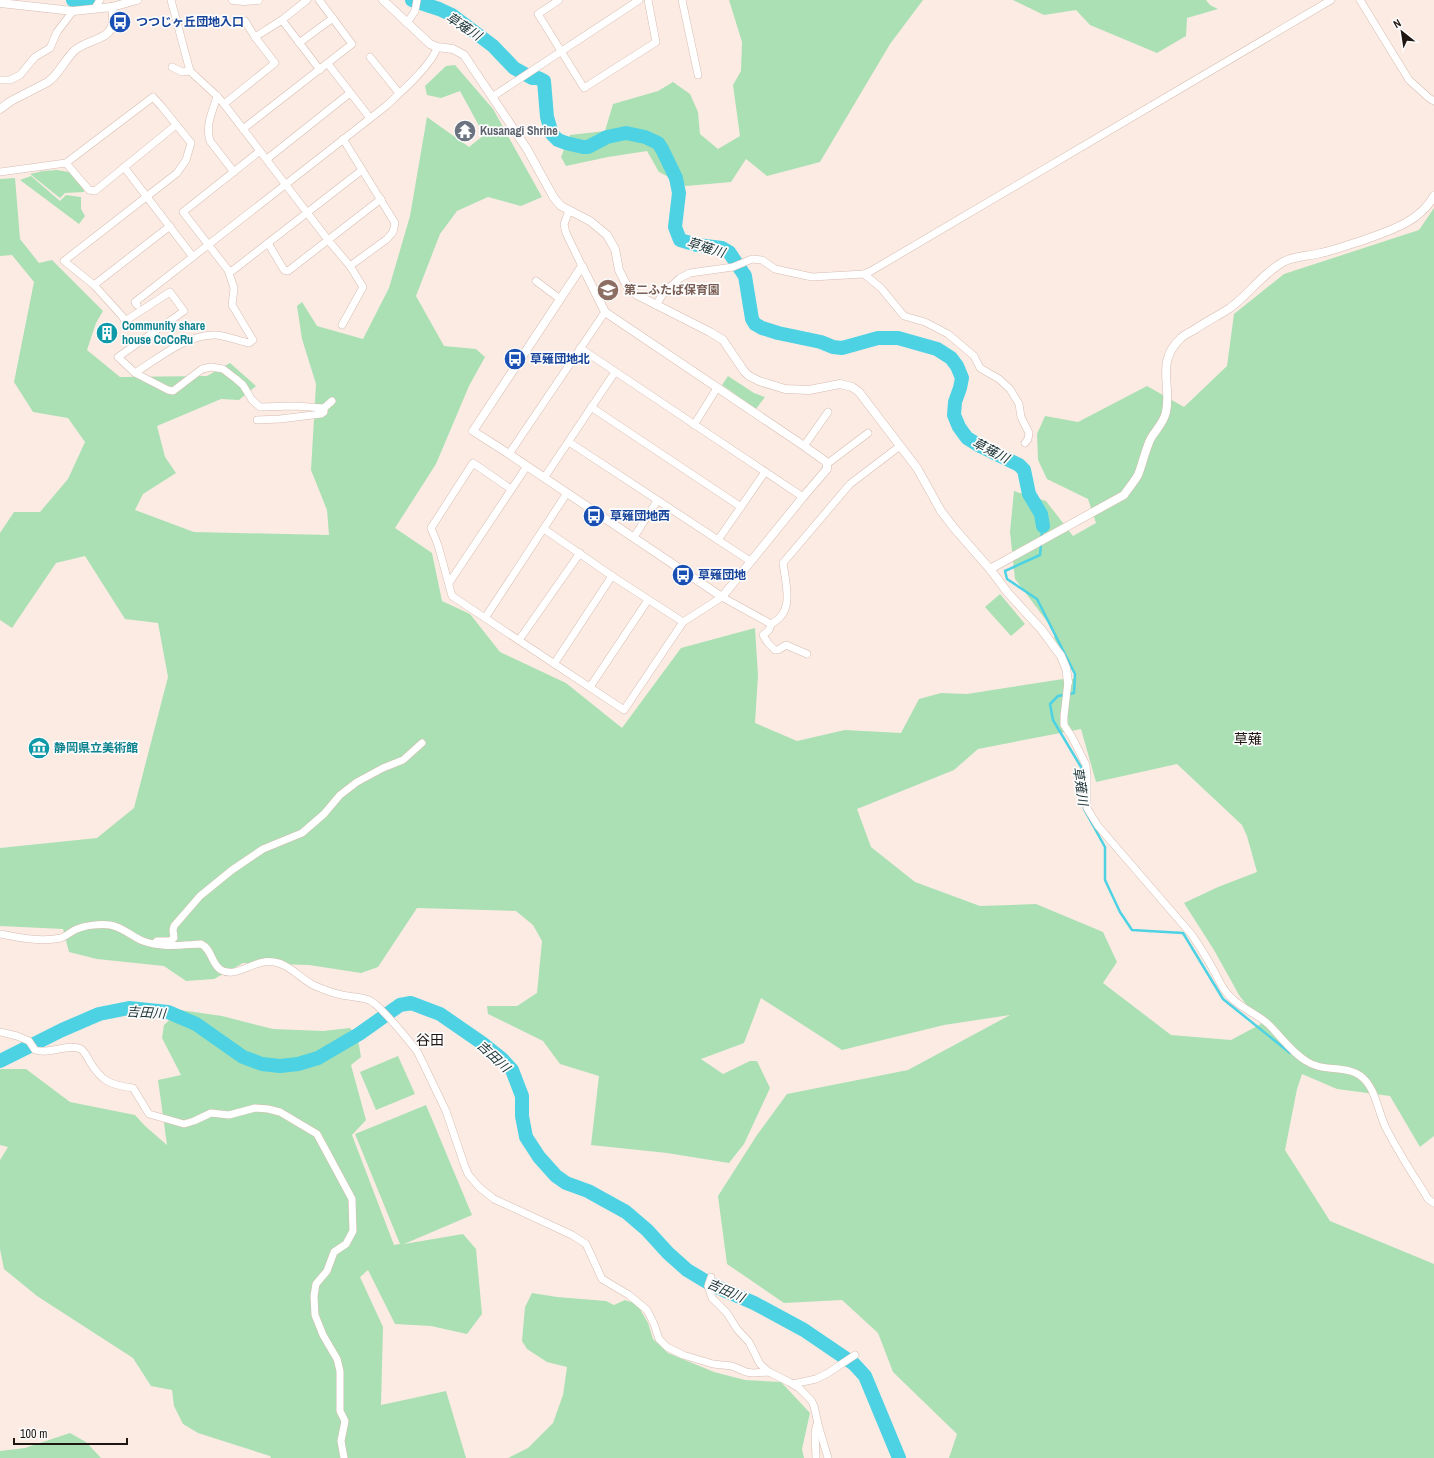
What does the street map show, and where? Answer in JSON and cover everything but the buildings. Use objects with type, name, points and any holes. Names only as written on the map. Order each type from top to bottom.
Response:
[{"type":"street","points":[[4,4],[73,10],[98,2],[112,7],[137,0]]},
{"type":"street","points":[[171,0],[190,71],[224,104],[328,240],[350,266],[363,286],[342,325]]},
{"type":"street","points":[[233,0],[258,0]]},
{"type":"street","points":[[255,37],[282,20],[307,0]]},
{"type":"street","points":[[243,129],[352,44],[319,0]]},
{"type":"street","points":[[383,0],[430,44],[437,47],[453,49],[464,55],[527,150],[554,198],[561,206],[590,221],[607,235],[616,249],[619,270],[627,286],[637,295],[723,340],[744,371],[749,376],[759,381],[785,389],[809,390],[840,384],[852,387],[859,392],[917,468],[941,511],[954,528],[990,569],[1008,593],[1041,629],[1061,656],[1066,668],[1068,682],[1064,725],[1072,736],[1086,765],[1087,808],[1098,826],[1192,935],[1226,992],[1234,1000],[1264,1020],[1284,1042],[1306,1061],[1322,1068],[1345,1070],[1356,1073],[1362,1077],[1368,1084],[1386,1129],[1424,1192],[1434,1203]]},
{"type":"street","points":[[407,22],[415,11],[417,0]]},
{"type":"street","points":[[559,0],[538,14],[584,88],[656,42],[648,0]]},
{"type":"street","points":[[492,97],[639,0]]},
{"type":"street","points":[[682,0],[698,76]]},
{"type":"street","points":[[656,305],[663,294],[680,278],[690,273],[733,267],[752,259],[762,260],[775,269],[812,277],[864,274],[1331,0]]},
{"type":"street","points":[[1360,0],[1409,80],[1428,98],[1434,101]]},
{"type":"street","points":[[0,108],[48,82],[53,78],[75,50],[105,36],[114,20],[112,7]]},
{"type":"street","points":[[0,80],[10,80],[20,75],[35,57],[50,48],[57,32],[73,10]]},
{"type":"street","points":[[299,43],[333,18]]},
{"type":"street","points":[[282,20],[320,70]]},
{"type":"street","points":[[224,104],[275,63],[245,21]]},
{"type":"street","points":[[137,305],[135,302],[386,106],[399,94],[435,54],[437,47]]},
{"type":"street","points":[[370,57],[399,94]]},
{"type":"street","points":[[328,64],[370,118]]},
{"type":"street","points":[[172,67],[182,72],[190,71]]},
{"type":"street","points":[[267,159],[350,93]]},
{"type":"street","points":[[217,96],[209,122],[210,141],[234,172]]},
{"type":"street","points":[[0,172],[66,163],[153,97],[167,112],[191,143],[186,160],[177,173],[64,261],[94,285],[125,321],[170,292],[184,311],[118,357],[135,373],[168,390],[173,390],[202,369],[211,366],[223,369],[236,379],[252,400],[260,407],[295,406],[324,408]]},
{"type":"street","points":[[66,163],[89,190],[94,191],[176,125]]},
{"type":"street","points":[[343,139],[381,199],[394,223],[393,232],[387,239],[350,266]]},
{"type":"street","points":[[135,373],[178,345],[198,337],[216,335],[249,343],[253,340],[232,305],[234,288],[228,270],[183,212],[260,151]]},
{"type":"street","points":[[124,167],[193,257]]},
{"type":"street","points":[[228,270],[232,271],[362,170]]},
{"type":"street","points":[[990,569],[1124,495],[1138,476],[1145,450],[1166,413],[1168,393],[1166,367],[1170,352],[1181,338],[1228,309],[1273,269],[1287,260],[1340,248],[1391,230],[1419,214],[1430,203],[1434,196]]},
{"type":"street","points":[[268,243],[284,270],[288,270],[381,199]]},
{"type":"street","points":[[569,211],[564,224],[566,233],[605,312],[804,446],[828,464]]},
{"type":"street","points":[[94,285],[170,226]]},
{"type":"street","points":[[582,266],[473,431],[722,596],[771,624]]},
{"type":"street","points":[[864,274],[881,288],[904,316],[925,322],[948,334],[974,356],[980,368],[999,379],[1010,389],[1019,404],[1021,417],[1029,433],[1028,439],[1025,443]]},
{"type":"street","points":[[536,281],[560,299]]},
{"type":"street","points":[[509,454],[605,312]]},
{"type":"street","points":[[580,348],[803,497]]},
{"type":"street","points":[[544,478],[615,372]]},
{"type":"street","points":[[694,425],[717,388]]},
{"type":"street","points":[[257,420],[280,420],[321,414],[324,412],[324,408],[332,401]]},
{"type":"street","points":[[591,407],[741,507]]},
{"type":"street","points":[[804,446],[828,412]]},
{"type":"street","points":[[511,489],[474,463],[431,528],[438,545],[452,596],[624,710],[683,622],[722,596],[827,469],[828,464],[868,433]]},
{"type":"street","points":[[569,442],[750,562]]},
{"type":"street","points":[[807,654],[786,645],[778,650],[775,650],[763,635],[769,630],[771,624],[779,620],[786,608],[788,597],[783,563],[850,484],[900,446]]},
{"type":"street","points":[[449,583],[527,466]]},
{"type":"street","points":[[718,540],[765,472]]},
{"type":"street","points":[[485,618],[567,493]]},
{"type":"street","points":[[634,537],[658,501]]},
{"type":"street","points":[[544,529],[612,576],[683,622]]},
{"type":"street","points":[[520,640],[580,553]]},
{"type":"street","points":[[554,664],[612,576]]},
{"type":"street","points":[[590,687],[648,600]]},
{"type":"street","points":[[154,944],[157,941],[170,941],[174,938],[174,926],[200,896],[232,870],[262,849],[302,833],[324,814],[340,795],[357,782],[383,768],[404,760],[422,743]]},
{"type":"street","points":[[0,934],[19,938],[62,938],[77,929],[92,925],[110,925],[124,930],[142,941],[154,944],[166,946],[201,944],[208,950],[217,966],[222,970],[231,972],[244,969],[259,962],[274,962],[290,969],[313,985],[332,992],[372,1001],[377,1004],[414,1047],[422,1059],[446,1111],[466,1169],[473,1181],[484,1192],[494,1199],[586,1244],[602,1278],[628,1295],[647,1310],[659,1339],[667,1347],[683,1355],[713,1364],[732,1366],[746,1372],[768,1372]]},
{"type":"street","points":[[0,1032],[17,1036],[29,1041],[35,1050],[40,1052],[75,1047],[83,1050],[97,1074],[117,1086],[133,1088],[149,1114],[184,1124],[211,1113],[229,1115],[255,1108],[268,1108],[280,1112],[317,1134],[352,1199],[353,1231],[346,1244],[334,1252],[326,1271],[316,1284],[314,1296],[315,1315],[323,1335],[337,1359],[340,1371],[340,1410],[345,1421],[340,1441],[344,1458]]},
{"type":"street","points":[[712,1277],[708,1286],[712,1298],[727,1313],[737,1329],[749,1342],[760,1364],[768,1372],[793,1384],[811,1400],[828,1458]]},
{"type":"street","points":[[793,1384],[816,1379],[855,1355]]},
{"type":"street","points":[[816,1458],[815,1432],[817,1420]]},
{"type":"green space","points":[[729,0],[923,0],[890,44],[820,162],[767,176],[746,159],[731,182],[686,186],[659,172],[647,151],[608,157],[566,166],[561,157],[570,135],[605,131],[613,104],[658,91],[673,82],[690,94],[698,112],[700,134],[718,149],[740,136],[733,85],[741,71],[742,42]]},
{"type":"green space","points":[[1013,0],[1206,0],[1210,5],[1218,9],[1187,18],[1186,36],[1157,53],[1090,25],[1076,10],[1044,15]]},
{"type":"green space","points":[[455,65],[493,109],[542,197],[521,206],[488,197],[457,211],[440,234],[416,296],[444,346],[476,349],[485,357],[469,386],[436,464],[395,528],[432,553],[442,601],[470,614],[500,652],[566,683],[622,728],[681,648],[755,628],[758,675],[755,723],[797,741],[845,730],[901,733],[919,699],[941,693],[967,694],[1063,679],[1076,679],[1075,674],[1054,638],[1055,632],[1015,579],[1010,532],[1014,491],[1046,501],[1073,536],[1096,523],[1088,499],[1047,479],[1038,460],[1037,434],[1045,416],[1078,422],[1147,386],[1184,407],[1227,366],[1234,314],[1284,274],[1419,230],[1434,208],[1434,1136],[1420,1147],[1390,1096],[1337,1089],[1302,1074],[1297,1089],[1285,1150],[1330,1221],[1434,1264],[1434,1458],[949,1458],[957,1434],[893,1372],[878,1333],[842,1300],[784,1303],[727,1264],[718,1196],[757,1135],[787,1094],[908,1070],[1010,1015],[944,1025],[842,1050],[761,998],[744,1043],[701,1059],[723,1074],[750,1061],[757,1061],[770,1088],[744,1144],[729,1163],[667,1153],[591,1145],[599,1076],[560,1064],[543,1041],[488,1014],[487,1006],[517,1006],[537,993],[542,941],[533,925],[516,911],[417,908],[378,967],[361,973],[309,965],[243,963],[214,979],[186,981],[164,966],[97,959],[69,952],[63,929],[0,926],[0,848],[97,838],[134,808],[168,677],[158,623],[125,619],[85,556],[56,563],[12,628],[0,620],[0,533],[14,512],[40,512],[68,479],[85,442],[68,418],[33,412],[14,382],[34,282],[12,255],[0,256],[0,179],[15,178],[20,239],[39,263],[52,260],[103,311],[96,323],[87,350],[120,377],[207,376],[230,363],[256,386],[239,400],[221,399],[157,426],[165,457],[176,473],[143,494],[135,510],[194,532],[329,535],[327,510],[311,470],[316,384],[302,339],[297,306],[302,302],[317,326],[363,339],[389,288],[410,216],[427,117],[469,147],[484,135],[460,91],[441,98],[427,95],[425,86],[446,66]],"holes":[[[1081,729],[1096,782],[1177,764],[1242,825],[1247,836],[1257,872],[1218,887],[1184,903],[1214,950],[1239,995],[1261,1024],[1231,1040],[1171,1035],[1103,983],[1117,962],[1103,932],[1036,904],[980,906],[915,882],[871,847],[857,809],[954,770],[978,749]]]},
{"type":"green space","points":[[57,170],[69,172],[84,192],[65,193],[60,198],[30,174]]},
{"type":"green space","points":[[31,176],[60,201],[66,195],[81,197],[81,209],[85,216],[79,224],[20,180]]},
{"type":"green space","points":[[728,376],[754,393],[765,397],[756,409],[722,385]]},
{"type":"green space","points":[[1000,594],[1025,624],[1011,636],[985,607]]},
{"type":"green space","points":[[180,1010],[222,1016],[273,1029],[323,1031],[350,1028],[358,1039],[361,1057],[351,1065],[366,1120],[352,1135],[394,1245],[400,1244],[355,1134],[426,1105],[472,1215],[404,1244],[463,1234],[476,1249],[482,1314],[467,1334],[431,1326],[395,1324],[368,1270],[360,1277],[383,1327],[381,1405],[446,1391],[466,1458],[271,1458],[270,1456],[198,1433],[183,1424],[174,1406],[172,1390],[151,1386],[133,1358],[37,1296],[4,1269],[0,1249],[0,1160],[8,1147],[0,1145],[0,1069],[26,1069],[70,1102],[135,1115],[167,1145],[158,1080],[181,1075],[162,1038],[164,1025]]},
{"type":"green space","points":[[398,1056],[415,1094],[376,1110],[360,1072]]},
{"type":"green space","points":[[532,1293],[557,1297],[606,1301],[614,1305],[625,1300],[637,1304],[648,1323],[653,1339],[668,1353],[714,1372],[745,1380],[781,1382],[810,1413],[802,1449],[804,1458],[508,1458],[528,1448],[553,1423],[563,1395],[567,1367],[547,1362],[527,1349],[522,1341],[525,1307]]},
{"type":"green space","points":[[70,1433],[86,1442],[101,1458],[0,1458],[0,1451],[25,1448]]},
{"type":"waterway","name":"草薙川","points":[[73,0],[82,3],[87,3],[92,0]]},
{"type":"waterway","name":"草薙川","points":[[412,0],[452,15],[493,46],[514,68],[532,78],[538,78],[544,81],[547,117],[552,134],[558,140],[588,147],[607,137],[626,133],[645,137],[658,143],[676,178],[679,193],[675,227],[680,240],[697,245],[722,248],[729,252],[745,276],[752,319],[755,324],[778,333],[842,348],[878,338],[898,338],[937,349],[951,358],[957,366],[962,378],[955,402],[954,415],[959,427],[967,438],[1019,465],[1024,470],[1029,494],[1041,514],[1043,526]]},
{"type":"waterway","name":"草薙川","points":[[1041,539],[1043,526]]},
{"type":"waterway","name":"草薙川","points":[[1041,544],[1040,555],[1005,571],[1007,579],[1037,599],[1075,674],[1074,693],[1058,696],[1050,704],[1053,720],[1081,767],[1084,809],[1105,847],[1105,880],[1120,912],[1132,930],[1183,933],[1223,999],[1290,1053]]},
{"type":"waterway","name":"吉田川","points":[[0,1061],[62,1030],[99,1014],[129,1008],[168,1012],[196,1024],[243,1057],[262,1064],[280,1066],[298,1064],[318,1058],[359,1034],[400,1005],[411,1003],[440,1014],[482,1043],[502,1059],[512,1070],[522,1096],[522,1116],[526,1137],[539,1157],[556,1176],[566,1183],[588,1191],[626,1212],[647,1230],[668,1253],[687,1270],[712,1285],[754,1303],[804,1330],[854,1364],[865,1376],[899,1458]]},
{"type":"place","name":"つつじヶ丘団地入口","points":[[120,22]]},
{"type":"place","name":"Kusanagi Shrine","points":[[465,131]]},
{"type":"place","name":"第二ふたば保育園","points":[[608,290]]},
{"type":"place","name":"Community share house CoCoRu","points":[[107,333]]},
{"type":"place","name":"草薙団地北","points":[[515,359]]},
{"type":"place","name":"草薙団地西","points":[[594,516]]},
{"type":"place","name":"草薙団地","points":[[683,575]]},
{"type":"place","name":"静岡県立美術館","points":[[39,748]]},
{"type":"district","name":"草薙","points":[[1248,739]]},
{"type":"district","name":"谷田","points":[[430,1040]]}]
